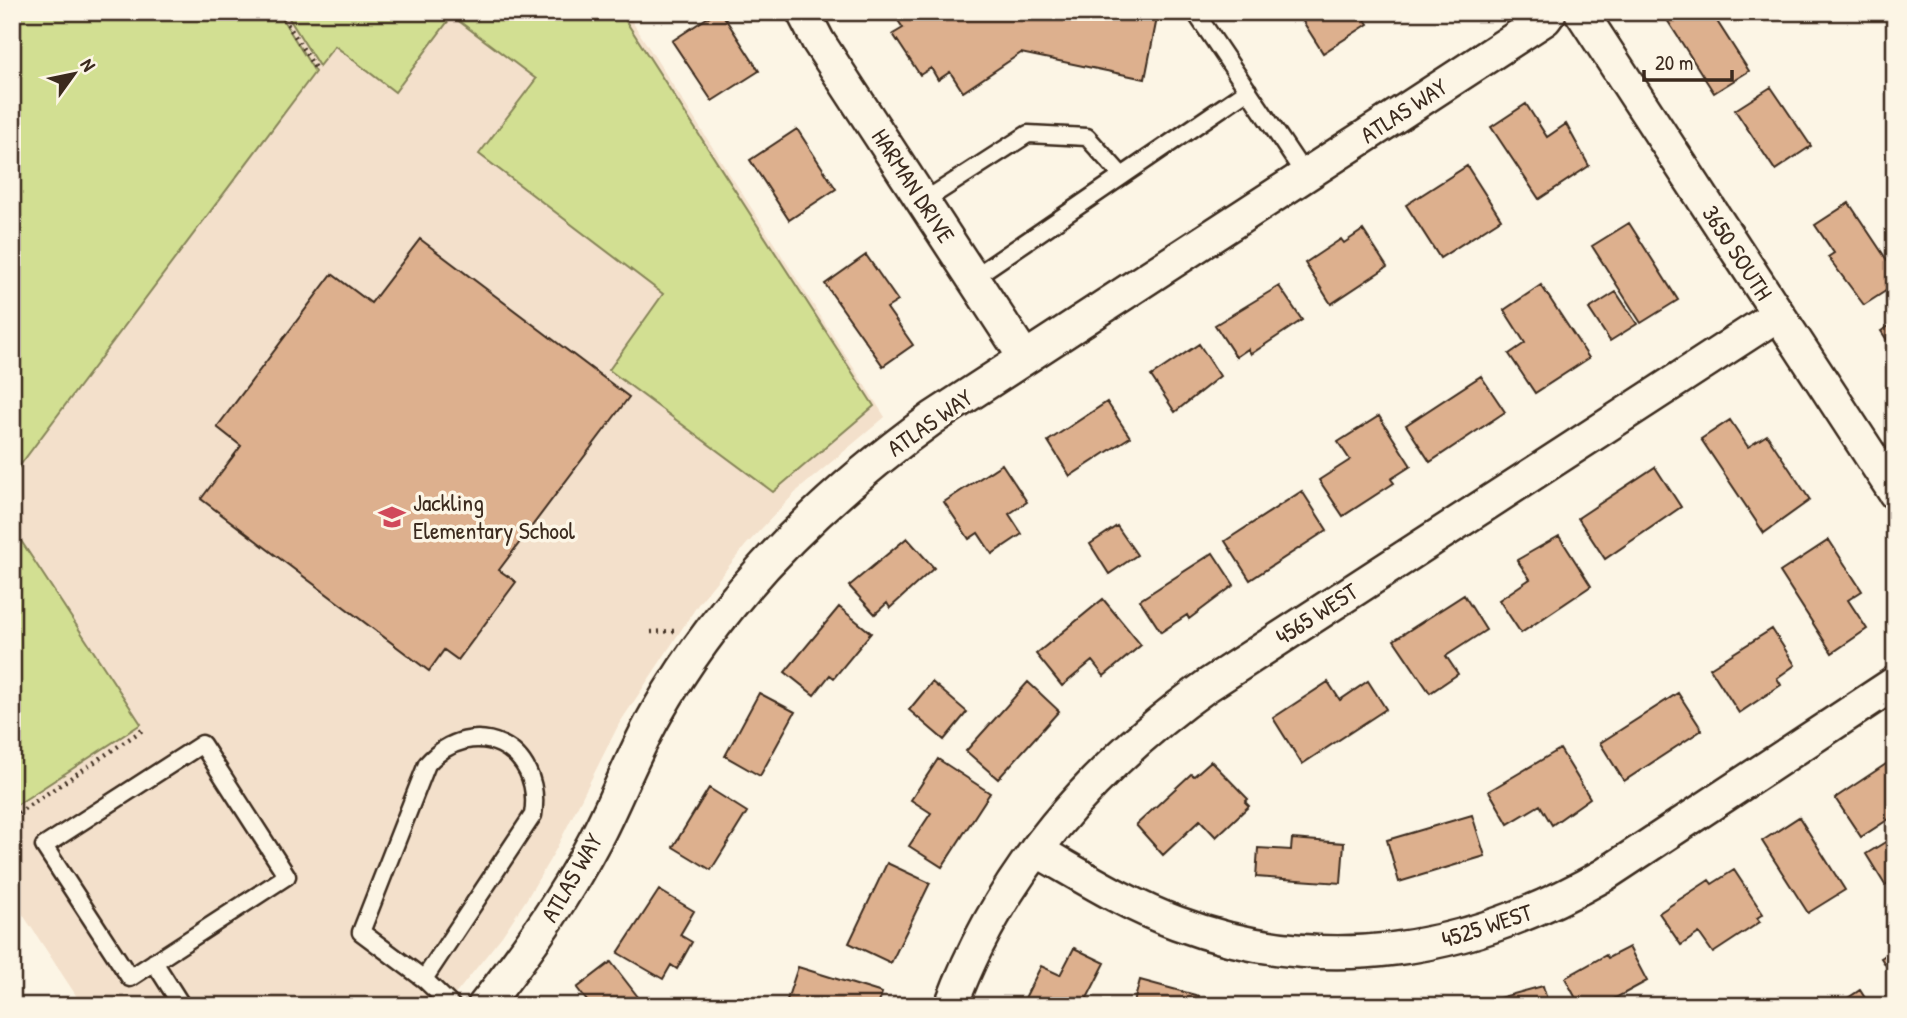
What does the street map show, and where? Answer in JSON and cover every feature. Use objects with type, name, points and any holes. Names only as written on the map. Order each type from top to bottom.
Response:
[{"type":"street","name":"HARMAN DRIVE","points":[[803,12],[818,41],[1025,358]]},
{"type":"street","name":"ATLAS WAY","points":[[484,1006],[524,957],[557,906],[597,836],[657,713],[711,630],[787,541],[855,477],[933,418],[1545,19],[1550,12]]},
{"type":"street","name":"3650 SOUTH","points":[[1581,12],[1895,493]]},
{"type":"street","name":"4565 WEST","points":[[951,1006],[980,939],[1036,850],[1092,782],[1179,705],[1777,315]]},
{"type":"street","name":"4525 WEST","points":[[1036,850],[1129,903],[1176,923],[1227,939],[1279,949],[1331,953],[1430,944],[1521,918],[1563,899],[1604,875],[1895,683]]},
{"type":"lane","points":[[1195,12],[1306,175]]},
{"type":"lane","points":[[973,278],[1248,90]]},
{"type":"lane","points":[[924,201],[1028,134],[1087,137],[1122,176]]},
{"type":"lane","points":[[424,979],[533,815],[535,799],[528,769],[507,747],[478,738],[464,740],[443,749],[427,764],[361,932],[424,979],[452,1006]]},
{"type":"lane","points":[[202,744],[287,876],[154,962],[130,978],[44,846],[202,744]]},
{"type":"lane","points":[[154,962],[182,1006]]},
{"type":"path","points":[[280,12],[317,71]]},
{"type":"path","points":[[12,817],[144,729]]},
{"type":"shaded area","name":"Jackling Elementary School","points":[[12,12],[626,12],[885,417],[798,490],[746,545],[699,603],[619,724],[555,851],[526,900],[502,936],[446,1006],[83,1006],[12,898]]},
{"type":"green space","points":[[12,12],[278,12],[315,72],[12,476]]},
{"type":"green space","points":[[285,12],[620,12],[874,406],[773,492],[609,370],[663,294],[479,154],[536,79],[452,16],[395,92],[335,46],[319,66]]},
{"type":"green space","points":[[12,527],[141,724],[12,808]]},
{"type":"building","points":[[716,12],[721,12],[759,71],[712,101],[672,41]]},
{"type":"building","points":[[907,12],[1127,12],[1157,18],[1145,79],[1021,53],[963,92],[950,72],[938,80],[931,68],[920,75],[893,34],[903,28],[897,19]]},
{"type":"building","points":[[1297,12],[1360,12],[1368,24],[1323,53]]},
{"type":"building","points":[[1662,12],[1711,12],[1749,71],[1714,93]]},
{"type":"building","points":[[1771,87],[1811,146],[1775,170],[1735,110]]},
{"type":"building","points":[[1526,104],[1547,137],[1566,124],[1589,166],[1539,199],[1491,127]]},
{"type":"building","points":[[797,129],[836,189],[789,220],[750,160]]},
{"type":"building","points":[[1467,166],[1501,219],[1440,258],[1406,205]]},
{"type":"building","points":[[1849,203],[1895,272],[1895,285],[1864,305],[1828,257],[1834,253],[1815,225]]},
{"type":"building","points":[[1629,223],[1678,300],[1641,323],[1592,246]]},
{"type":"building","points":[[1363,230],[1387,267],[1331,304],[1305,263],[1341,239],[1344,243]]},
{"type":"building","points":[[420,239],[629,397],[499,570],[516,582],[458,660],[444,650],[429,671],[201,499],[241,446],[217,427],[332,274],[371,303]]},
{"type":"building","points":[[866,255],[898,301],[887,308],[913,345],[883,366],[825,284]]},
{"type":"building","points":[[1541,285],[1589,358],[1535,393],[1509,354],[1525,343],[1504,310]]},
{"type":"building","points":[[1279,286],[1302,320],[1251,354],[1248,349],[1236,357],[1215,325]]},
{"type":"building","points":[[1616,292],[1637,324],[1610,341],[1589,309]]},
{"type":"building","points":[[1895,322],[1895,352],[1881,331]]},
{"type":"building","points":[[1199,344],[1220,376],[1175,412],[1151,376]]},
{"type":"building","points":[[1481,376],[1505,412],[1430,462],[1406,425]]},
{"type":"building","points":[[1107,402],[1130,437],[1070,476],[1048,441]]},
{"type":"building","points":[[1379,416],[1411,466],[1391,479],[1394,483],[1343,516],[1319,480],[1350,460],[1338,442]]},
{"type":"building","points":[[1730,420],[1748,447],[1767,435],[1810,500],[1764,533],[1701,439]]},
{"type":"building","points":[[1002,464],[1027,502],[1009,514],[1022,534],[992,554],[978,533],[969,539],[944,502]]},
{"type":"building","points":[[1655,467],[1681,507],[1605,559],[1578,518]]},
{"type":"building","points":[[1302,491],[1327,530],[1250,580],[1225,541]]},
{"type":"building","points":[[1117,526],[1137,555],[1109,574],[1090,544]]},
{"type":"building","points":[[1559,536],[1591,586],[1521,633],[1499,600],[1530,579],[1517,560]]},
{"type":"building","points":[[907,538],[934,568],[890,608],[887,603],[875,614],[849,586]]},
{"type":"building","points":[[1829,540],[1862,591],[1848,600],[1867,629],[1832,653],[1780,572]]},
{"type":"building","points":[[1213,553],[1234,585],[1189,619],[1187,615],[1161,632],[1140,600]]},
{"type":"building","points":[[1464,595],[1486,630],[1446,656],[1458,674],[1430,693],[1394,640]]},
{"type":"building","points":[[1103,599],[1141,645],[1104,676],[1092,661],[1062,686],[1036,654]]},
{"type":"building","points":[[839,607],[871,633],[834,678],[830,675],[814,695],[785,672]]},
{"type":"building","points":[[1772,629],[1795,665],[1777,678],[1781,685],[1739,713],[1710,668]]},
{"type":"building","points":[[1368,681],[1386,709],[1302,764],[1273,718],[1328,682],[1340,700]]},
{"type":"building","points":[[932,682],[967,712],[944,740],[909,710]]},
{"type":"building","points":[[1028,682],[1059,711],[998,779],[966,751]]},
{"type":"building","points":[[759,693],[795,712],[760,776],[725,756]]},
{"type":"building","points":[[1678,693],[1702,730],[1624,781],[1600,743]]},
{"type":"building","points":[[1560,749],[1590,798],[1552,825],[1540,805],[1508,824],[1489,791]]},
{"type":"building","points":[[1895,758],[1895,815],[1861,837],[1835,798]]},
{"type":"building","points":[[938,759],[990,793],[942,867],[909,846],[931,813],[911,800]]},
{"type":"building","points":[[1211,761],[1248,799],[1245,802],[1249,806],[1216,837],[1200,820],[1163,855],[1136,825],[1191,774],[1194,776]]},
{"type":"building","points":[[709,788],[747,812],[711,870],[673,847]]},
{"type":"building","points":[[1472,815],[1485,856],[1399,882],[1387,840]]},
{"type":"building","points":[[1799,817],[1845,890],[1808,913],[1762,841]]},
{"type":"building","points":[[1895,836],[1895,879],[1885,885],[1866,854]]},
{"type":"building","points":[[1292,839],[1344,843],[1341,883],[1256,877],[1258,848],[1291,850]]},
{"type":"building","points":[[887,863],[930,883],[891,963],[849,943]]},
{"type":"building","points":[[1734,870],[1763,914],[1757,918],[1760,922],[1713,953],[1699,933],[1681,945],[1659,913],[1709,880],[1712,884]]},
{"type":"building","points":[[659,890],[694,911],[680,935],[692,942],[677,969],[671,965],[663,979],[618,953]]},
{"type":"building","points":[[1629,947],[1647,981],[1601,1006],[1580,1006],[1565,978],[1606,955],[1608,958]]},
{"type":"building","points":[[1074,948],[1105,963],[1083,1006],[1021,1006],[1041,966],[1060,975]]},
{"type":"building","points":[[1895,949],[1895,979],[1881,958]]},
{"type":"building","points":[[611,962],[645,1006],[591,1006],[577,988]]},
{"type":"building","points":[[798,967],[882,993],[878,1006],[785,1006]]},
{"type":"building","points":[[1140,980],[1199,996],[1196,1006],[1133,1006]]},
{"type":"building","points":[[1543,986],[1549,1006],[1469,1006]]},
{"type":"building","points":[[1895,988],[1895,1004],[1888,993]]},
{"type":"building","points":[[1860,990],[1870,1006],[1836,1006]]},
{"type":"place","name":"Jackling Elementary School","points":[[392,517]]}]
